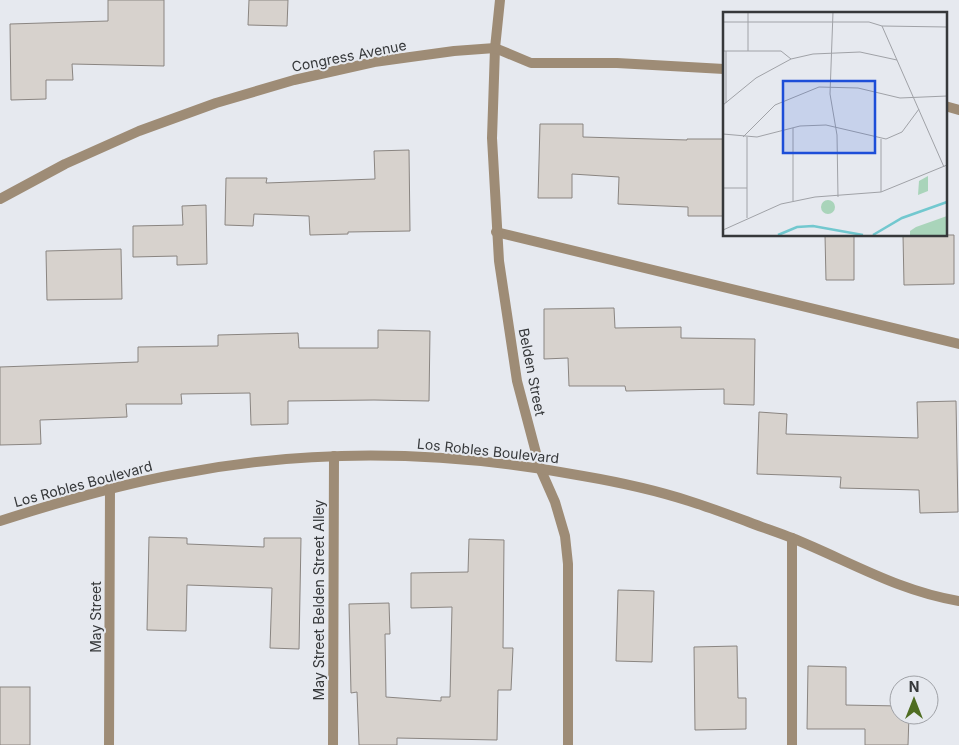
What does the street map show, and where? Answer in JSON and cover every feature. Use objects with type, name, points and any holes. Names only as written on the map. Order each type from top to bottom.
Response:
[{"type":"street","name":"Belden Street","points":[[500,0],[495,48],[492,138],[496,232],[517,381],[540,468],[555,502],[565,536],[568,564],[568,745]]},
{"type":"street","name":"Congress Avenue","points":[[0,199],[73,160],[139,131],[216,102],[294,80],[374,62],[454,51],[495,48],[531,63],[617,63],[723,69]]},
{"type":"street","points":[[946,106],[959,110]]},
{"type":"street","points":[[496,232],[959,344]]},
{"type":"street","name":"Los Robles Boulevard","points":[[0,521],[110,488],[179,473],[254,462],[334,456],[445,457],[540,468],[614,482],[688,500],[792,538],[892,583],[938,598],[959,601]]},
{"type":"street","name":"May Street Belden Street Alley","points":[[333,745],[334,456]]},
{"type":"street","name":"May Street","points":[[109,745],[110,488]]},
{"type":"street","points":[[792,538],[792,745]]},
{"type":"building","points":[[108,0],[164,0],[164,66],[72,64],[73,80],[46,80],[46,99],[11,100],[10,24],[108,21]]},
{"type":"building","points":[[249,0],[288,0],[287,26],[248,25]]},
{"type":"building","points":[[540,124],[583,124],[583,137],[687,140],[723,139],[723,216],[688,216],[688,207],[618,204],[619,177],[572,174],[572,198],[538,198]]},
{"type":"building","points":[[409,150],[410,231],[310,235],[309,216],[254,214],[253,226],[225,225],[226,178],[267,178],[266,183],[375,179],[374,151]]},
{"type":"building","points":[[206,205],[207,264],[177,265],[177,256],[133,257],[133,226],[183,225],[182,206]]},
{"type":"building","points":[[954,235],[954,284],[904,285],[903,236]]},
{"type":"building","points":[[825,236],[854,236],[854,280],[826,280]]},
{"type":"building","points":[[121,249],[122,299],[47,300],[46,251]]},
{"type":"building","points":[[614,308],[615,328],[681,327],[681,338],[755,339],[754,405],[724,404],[724,389],[626,391],[625,386],[569,386],[568,358],[544,359],[544,309]]},
{"type":"building","points":[[378,330],[430,331],[429,401],[288,401],[288,424],[251,425],[250,393],[181,394],[182,404],[126,404],[127,417],[40,420],[41,444],[0,445],[0,367],[138,362],[138,347],[218,346],[218,335],[298,333],[299,348],[378,348]]},
{"type":"building","points":[[956,401],[958,512],[920,513],[919,490],[840,488],[841,477],[757,474],[759,412],[787,414],[786,434],[918,438],[917,402]]},
{"type":"building","points":[[149,537],[187,538],[187,544],[264,547],[264,538],[301,538],[299,649],[270,648],[272,588],[187,585],[186,631],[147,630]]},
{"type":"building","points":[[469,539],[504,540],[503,648],[513,648],[511,690],[498,690],[497,740],[397,738],[397,745],[359,745],[357,692],[351,693],[349,604],[389,603],[390,634],[385,634],[386,697],[441,701],[441,697],[450,697],[452,607],[411,608],[411,573],[468,572]]},
{"type":"building","points":[[618,590],[654,591],[652,662],[616,661]]},
{"type":"building","points":[[737,646],[738,698],[746,698],[746,729],[695,730],[694,647]]},
{"type":"building","points":[[808,666],[846,667],[846,705],[889,706],[889,725],[909,725],[908,745],[865,745],[865,729],[807,729]]},
{"type":"building","points":[[0,687],[30,687],[30,745],[0,745]]}]
